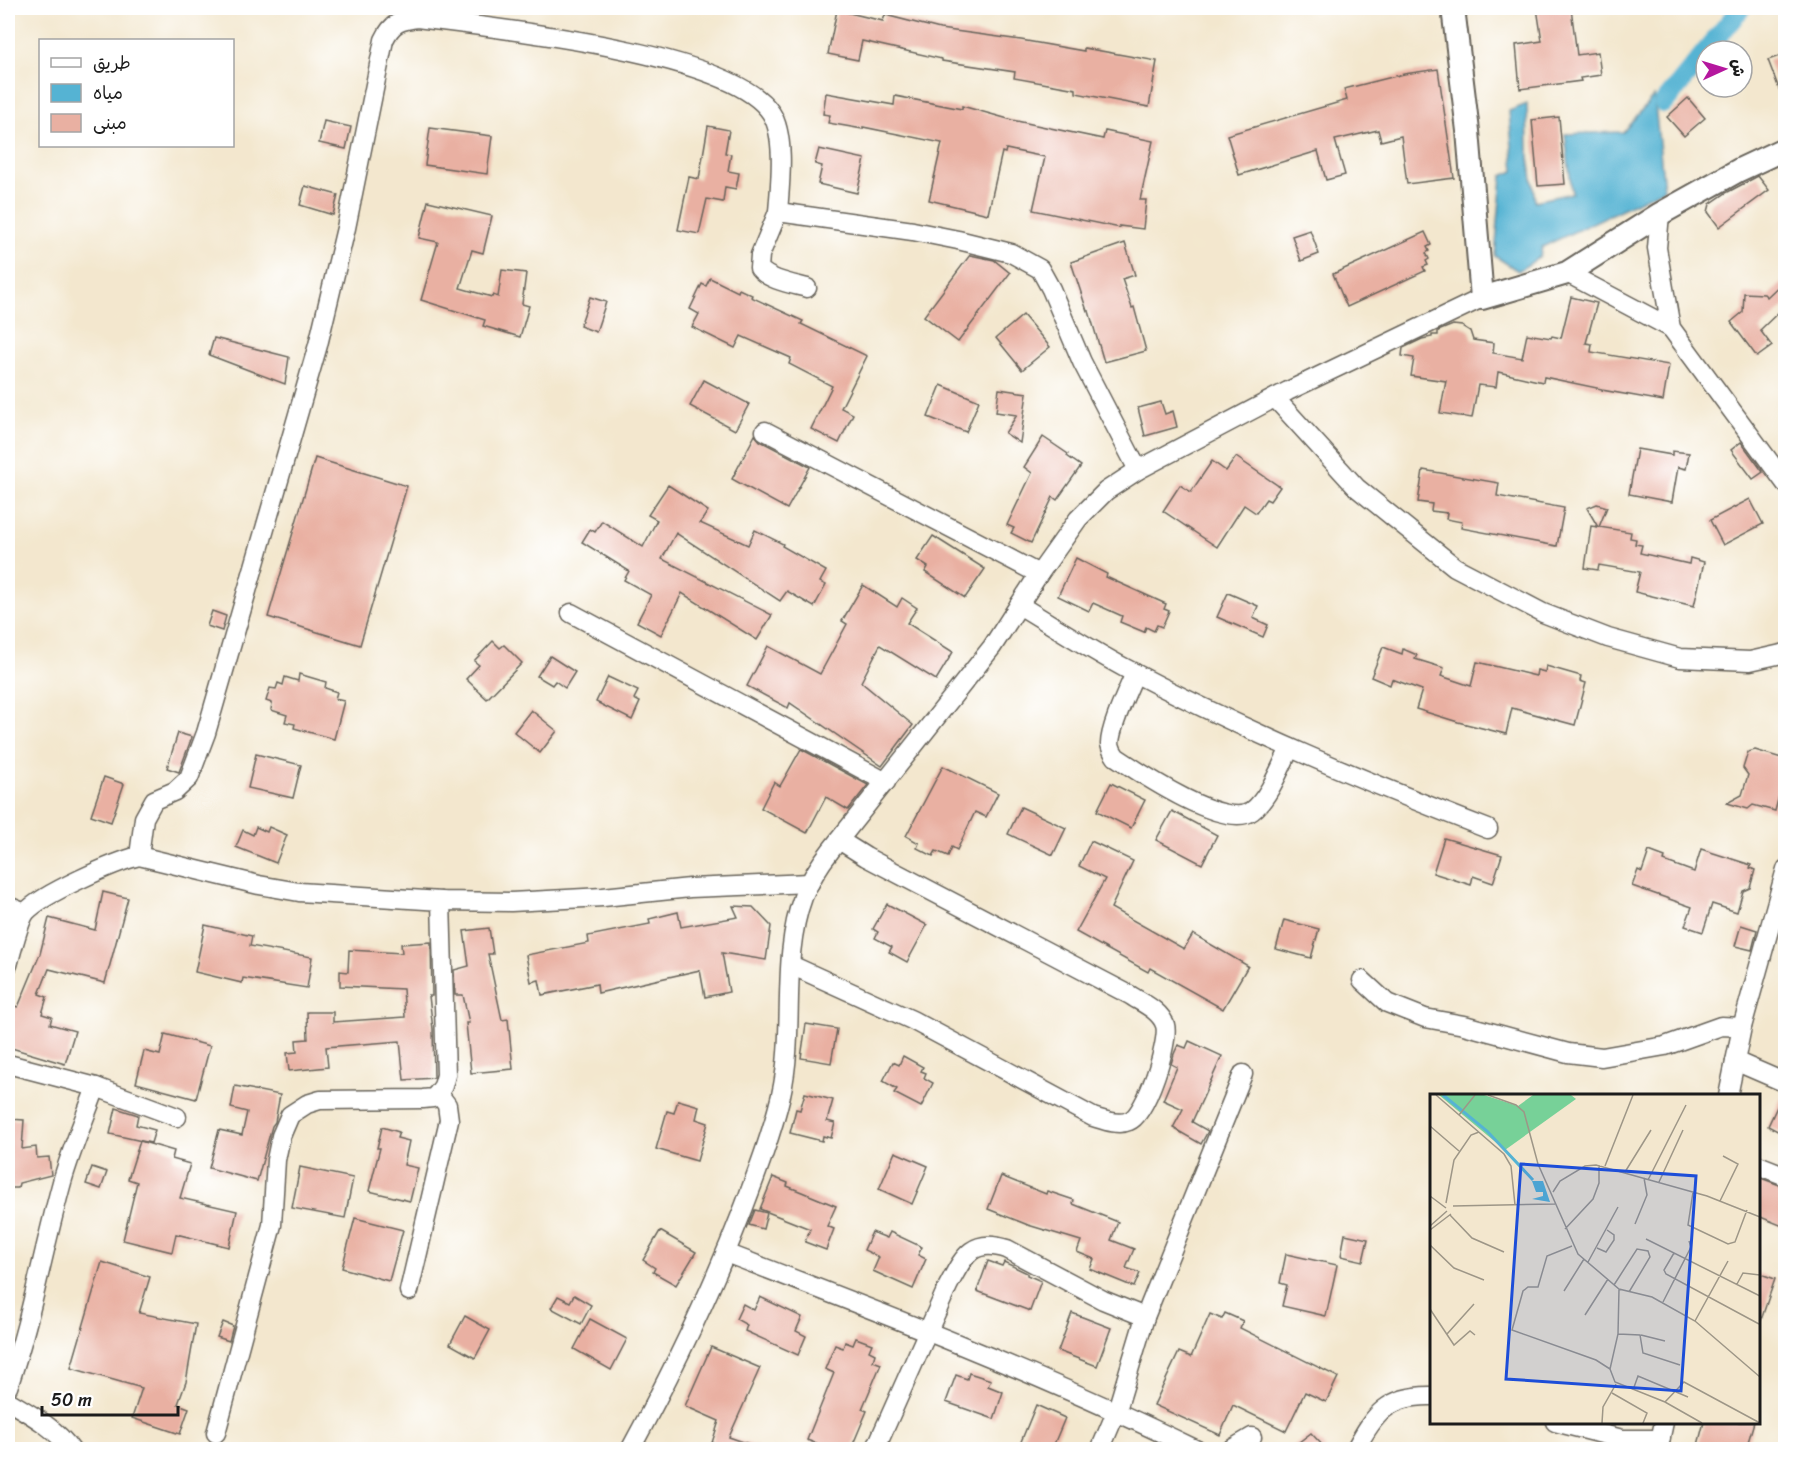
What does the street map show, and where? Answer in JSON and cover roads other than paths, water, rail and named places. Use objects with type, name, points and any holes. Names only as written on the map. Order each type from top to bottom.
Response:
[{"type":"street","points":[[1453,8],[1468,131],[1482,298]]},
{"type":"street","points":[[139,856],[144,818],[154,800],[175,791],[189,778],[206,734],[318,345],[346,228],[384,40],[388,30],[405,20],[418,18],[568,37],[675,62],[738,85],[770,111],[777,126],[782,173],[778,212],[760,255],[759,268],[762,272],[777,279],[807,288]]},
{"type":"street","points":[[630,1449],[667,1381],[726,1252],[763,1156],[781,1094],[789,1035],[791,965],[795,930],[803,897],[817,869],[992,647],[1078,519],[1106,491],[1138,470],[1275,398],[1482,298],[1567,273],[1660,214],[1739,170],[1785,148]]},
{"type":"street","points":[[778,212],[913,231],[958,240],[1011,253],[1040,269],[1082,362],[1138,470]]},
{"type":"street","points":[[1660,214],[1657,248],[1671,328]]},
{"type":"street","points":[[1567,273],[1671,328],[1785,484]]},
{"type":"street","points":[[1275,398],[1357,488],[1455,567],[1543,613],[1608,638],[1680,658],[1750,661],[1785,653]]},
{"type":"street","points":[[765,431],[1039,574]]},
{"type":"street","points":[[1019,605],[1135,673],[1290,748],[1376,786],[1488,829]]},
{"type":"street","points":[[571,614],[886,782]]},
{"type":"street","points":[[1135,673],[1113,728],[1110,743],[1116,757],[1156,784],[1212,811],[1241,815],[1252,811],[1265,795],[1290,748]]},
{"type":"street","points":[[791,965],[912,1020],[1093,1117],[1109,1121],[1130,1121],[1138,1115],[1149,1091],[1163,1054],[1167,1035],[1165,1024],[1152,1009],[1130,995],[866,857],[839,840]]},
{"type":"street","points":[[8,965],[16,910],[124,860],[139,856],[298,892],[441,901],[546,900],[690,888],[810,883]]},
{"type":"street","points":[[1728,1094],[1742,1027],[1785,869]]},
{"type":"street","points":[[216,1433],[272,1225],[276,1160],[281,1136],[290,1115],[307,1104],[320,1100],[423,1100],[433,1098],[443,1086],[447,1059],[441,901]]},
{"type":"street","points":[[1362,980],[1387,1003],[1425,1017],[1568,1053],[1602,1057],[1665,1046],[1721,1026],[1742,1027]]},
{"type":"street","points":[[1735,1061],[1785,1083]]},
{"type":"street","points":[[8,1064],[96,1087],[177,1117]]},
{"type":"street","points":[[1100,1449],[1117,1410],[1144,1317],[1242,1074]]},
{"type":"street","points":[[8,1387],[33,1307],[63,1179],[96,1087]]},
{"type":"street","points":[[409,1291],[449,1120],[447,1105],[438,1093]]},
{"type":"street","points":[[1760,1166],[1785,1176]]},
{"type":"street","points":[[875,1449],[959,1265],[974,1248],[995,1245],[1006,1249],[1103,1300],[1144,1317]]},
{"type":"street","points":[[726,1252],[928,1331],[1117,1410],[1197,1449]]},
{"type":"street","points":[[1355,1449],[1378,1413],[1392,1403],[1408,1397],[1430,1396]]},
{"type":"street","points":[[8,1401],[48,1427],[71,1449]]},
{"type":"street","points":[[1563,1424],[1622,1439],[1661,1437]]},
{"type":"street","points":[[1230,1449],[1252,1437]]},
{"type":"water","points":[[1654,96],[1664,189],[1542,247],[1540,257],[1518,271],[1495,256],[1502,176],[1514,171],[1509,111],[1527,104],[1528,149],[1535,201],[1572,193],[1565,134],[1623,132]]},
{"type":"waterway","points":[[1664,103],[1741,8]]}]
